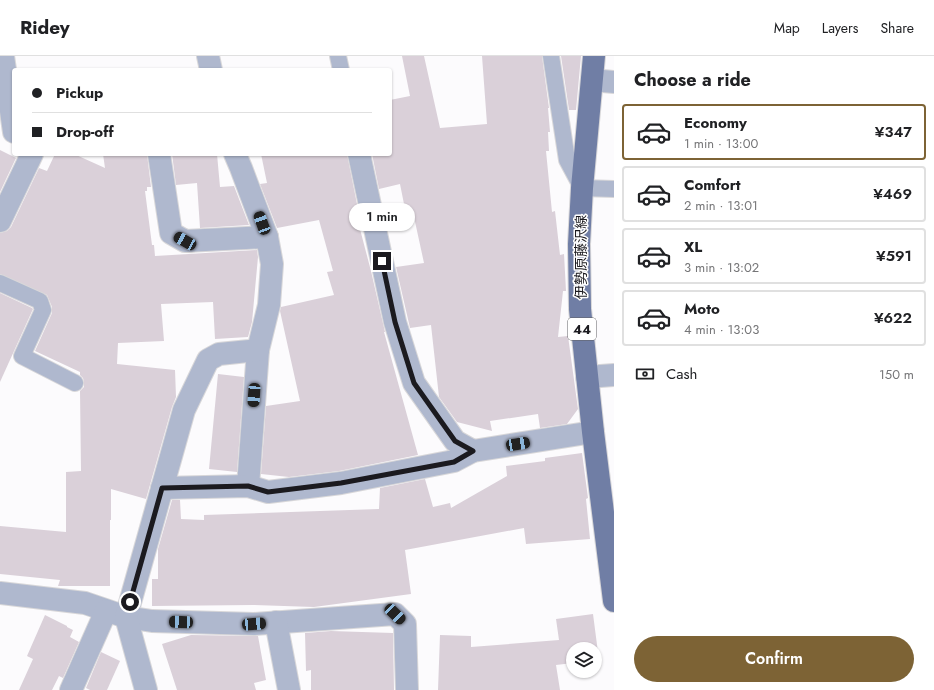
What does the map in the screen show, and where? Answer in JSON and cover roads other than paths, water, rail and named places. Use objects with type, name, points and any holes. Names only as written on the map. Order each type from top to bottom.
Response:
[{"type":"main road","name":"伊勢原藤沢線","points":[[594,56],[582,188],[579,244],[580,309],[593,432],[614,601]]},
{"type":"street","points":[[3,56],[12,118]]},
{"type":"street","points":[[208,56],[211,68]]},
{"type":"street","points":[[592,80],[614,82]]},
{"type":"street","points":[[0,132],[12,132]]},
{"type":"street","points":[[0,221],[31,156]]},
{"type":"street","points":[[159,156],[171,233],[185,241],[267,237]]},
{"type":"street","points":[[236,156],[242,168],[267,237],[272,264],[269,305],[258,350],[248,486]]},
{"type":"street","points":[[359,156],[395,322],[414,383],[455,441],[473,451]]},
{"type":"street","points":[[71,690],[116,614],[162,488],[184,410],[208,360],[219,354],[258,350]]},
{"type":"street","points":[[587,377],[614,375]]},
{"type":"street","points":[[162,488],[248,486],[268,492],[341,483],[454,462],[473,451],[593,432]]},
{"type":"street","points":[[0,593],[85,603],[116,614],[160,621],[254,624],[395,614],[405,624],[406,690]]},
{"type":"street","points":[[116,614],[146,690]]},
{"type":"street","points":[[276,622],[288,690]]},
{"type":"lane","points":[[338,56],[341,68]]},
{"type":"lane","points":[[551,56],[567,160],[582,188],[614,189]]},
{"type":"lane","points":[[0,282],[40,301],[43,310],[22,356],[75,383]]}]
